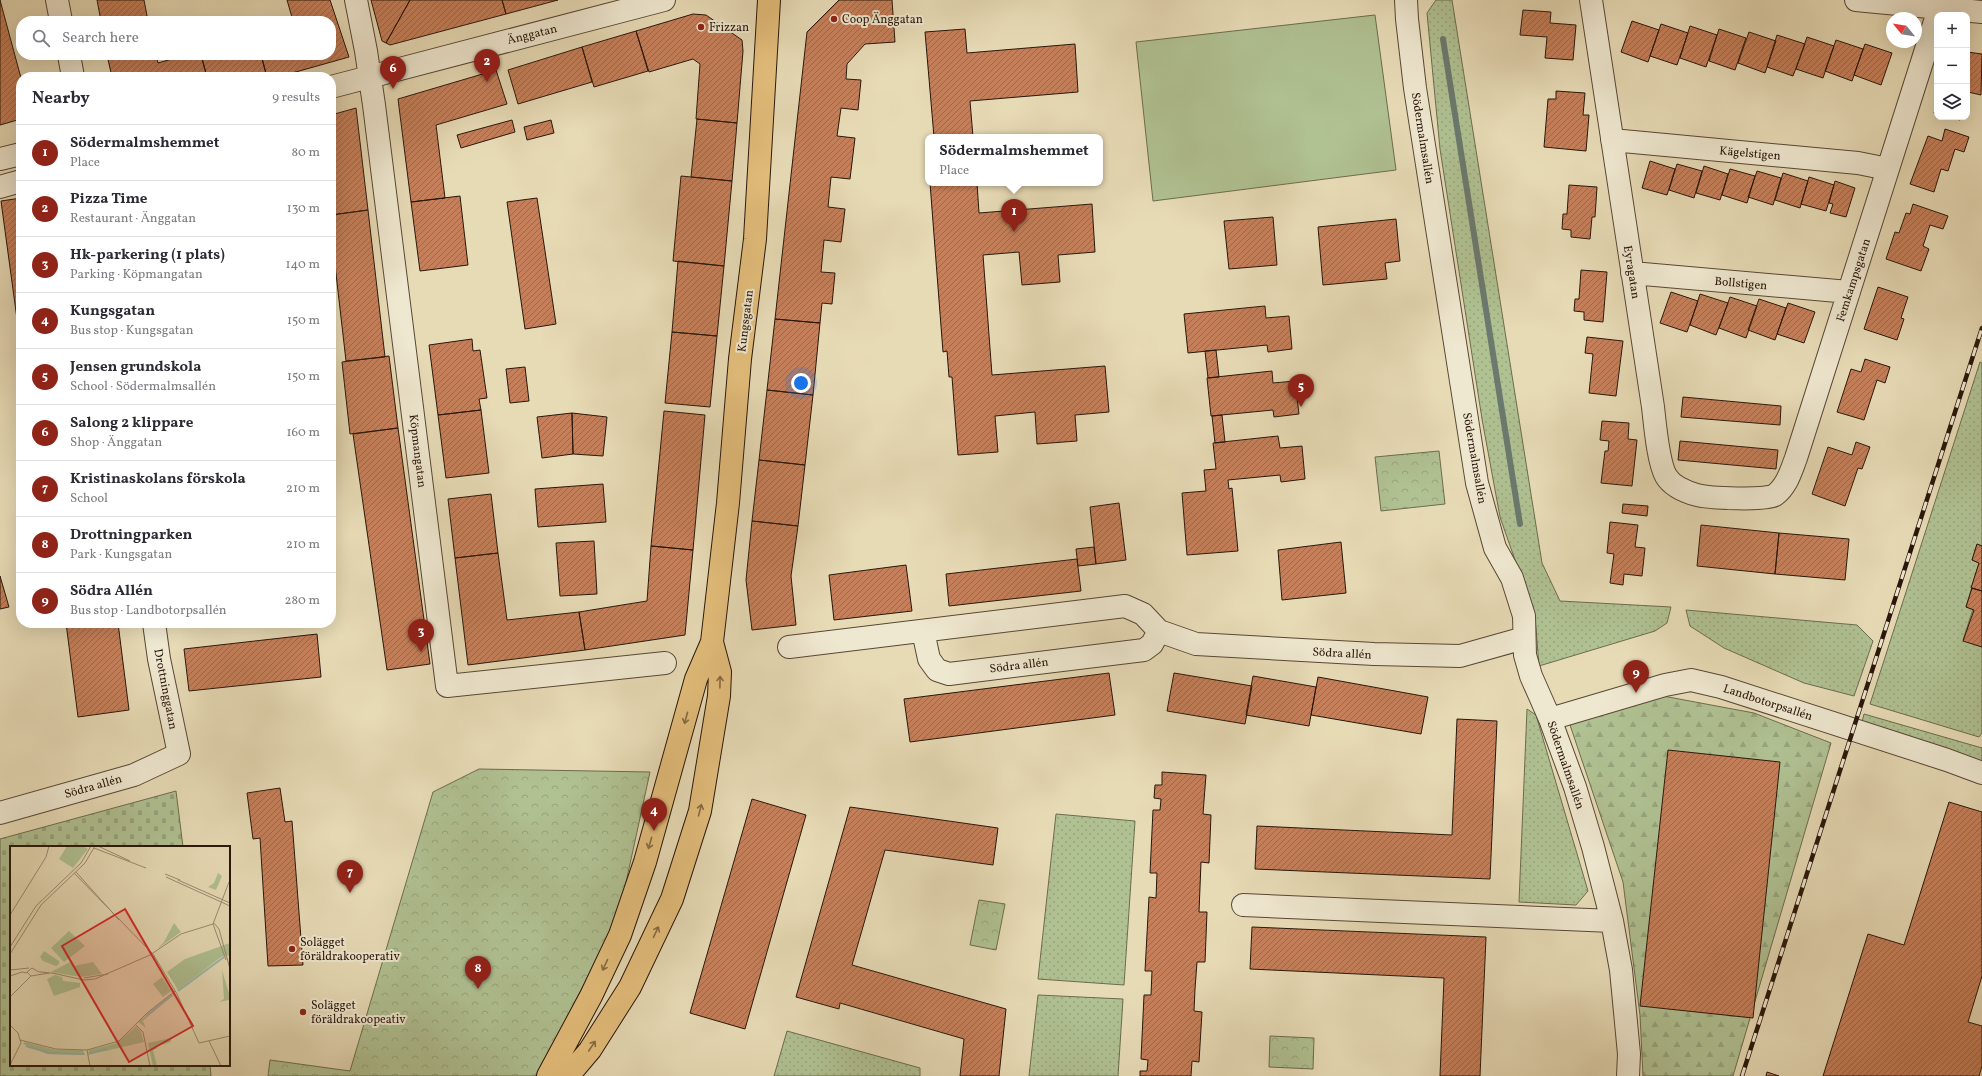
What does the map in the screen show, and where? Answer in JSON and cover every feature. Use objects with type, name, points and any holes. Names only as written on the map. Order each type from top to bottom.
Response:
[{"type":"main road","name":"Kungsgatan","points":[[548,1076],[591,996],[620,934],[645,862],[696,680],[712,642],[728,503],[740,359],[755,239],[768,0]]},
{"type":"main road","name":"Kungsgatan","points":[[568,1076],[590,1050],[630,987],[672,899],[700,811],[718,703],[720,672],[712,642]]},
{"type":"street","points":[[57,0],[61,16]]},
{"type":"street","name":"Köpmangatan","points":[[356,0],[370,76],[447,686],[665,663]]},
{"type":"street","name":"Änggatan","points":[[336,86],[664,0]]},
{"type":"street","name":"Södermalmsallén","points":[[1406,0],[1415,88],[1477,484],[1495,548],[1512,578],[1524,616],[1525,655],[1531,676],[1550,719],[1591,839],[1612,921],[1621,970],[1629,1054],[1628,1076]]},
{"type":"street","name":"Eyragatan","points":[[1591,0],[1661,460],[1666,476],[1677,488],[1697,495],[1728,497]]},
{"type":"street","points":[[1856,0],[1982,12]]},
{"type":"street","name":"Femkampsgatan","points":[[1728,497],[1756,499],[1774,496],[1784,486],[1796,458],[1939,9]]},
{"type":"street","points":[[70,60],[72,72]]},
{"type":"street","name":"Kägelstigen","points":[[1612,140],[1858,163],[1888,169]]},
{"type":"street","points":[[0,159],[16,155]]},
{"type":"street","points":[[0,187],[16,182]]},
{"type":"street","name":"Bollstigen","points":[[1632,273],[1849,292]]},
{"type":"street","name":"Södra allén","points":[[789,647],[1125,606],[1144,614],[1159,631],[1196,644],[1374,654],[1460,656],[1524,638]]},
{"type":"street","name":"Drottninggatan","points":[[155,628],[159,659],[179,754]]},
{"type":"street","name":"Södra allén","points":[[923,631],[929,659],[937,670],[949,674],[1144,650],[1152,644],[1159,631]]},
{"type":"street","name":"Landbotorpsallén","points":[[1550,719],[1665,685],[1690,680],[1721,687],[1947,760],[1982,773]]},
{"type":"street","name":"Södra allén","points":[[2,808],[134,775],[179,754]]},
{"type":"street","points":[[1243,905],[1612,921]]},
{"type":"green space","points":[[1436,0],[1452,0],[1542,563],[1560,601],[1671,607],[1667,623],[1655,631],[1539,666],[1536,628],[1529,600],[1500,517],[1482,419],[1440,149],[1427,13]]},
{"type":"green space","points":[[1375,15],[1396,170],[1153,201],[1136,42]]},
{"type":"green space","points":[[1980,362],[1982,363],[1982,546],[1977,544],[1972,560],[1979,563],[1966,607],[1973,609],[1963,640],[1982,647],[1982,733],[1979,737],[1870,704]]},
{"type":"green space","points":[[1439,451],[1445,504],[1381,511],[1375,457]]},
{"type":"green space","points":[[1686,610],[1857,625],[1873,641],[1854,696],[1804,683],[1724,648],[1690,626]]},
{"type":"green space","points":[[1663,696],[1754,713],[1831,743],[1733,1076],[1643,1076],[1640,1015],[1623,882],[1569,722]]},
{"type":"green space","points":[[1527,709],[1536,715],[1588,891],[1576,905],[1519,902]]},
{"type":"green space","points":[[1864,714],[1982,748],[1982,761],[1862,722]]},
{"type":"green space","points":[[479,769],[650,772],[618,919],[540,1069],[535,1076],[268,1076],[270,1060],[350,1071],[433,792]]},
{"type":"green space","points":[[176,791],[183,846],[10,846],[10,1066],[210,1066],[211,1076],[0,1076],[0,839]]},
{"type":"green space","points":[[1056,814],[1135,821],[1124,985],[1038,979]]},
{"type":"green space","points":[[979,900],[1005,904],[996,950],[970,945]]},
{"type":"green space","points":[[1038,995],[1123,999],[1118,1076],[1029,1076]]},
{"type":"green space","points":[[787,1031],[920,1068],[920,1076],[774,1076]]},
{"type":"green space","points":[[1270,1036],[1314,1038],[1313,1069],[1269,1067]]},
{"type":"building","points":[[0,0],[19,72],[16,72],[16,120],[0,125]]},
{"type":"building","points":[[97,0],[144,0],[147,16],[100,16]]},
{"type":"building","points":[[287,0],[330,0],[335,16],[292,16]]},
{"type":"building","points":[[371,0],[410,0],[386,43],[382,41]]},
{"type":"building","points":[[410,0],[502,0],[506,14],[390,45],[386,43]]},
{"type":"building","points":[[502,0],[558,0],[506,14]]},
{"type":"building","points":[[839,0],[892,0],[895,42],[865,44],[847,64],[846,79],[861,80],[858,110],[841,108],[837,136],[855,138],[850,179],[831,177],[828,207],[845,209],[841,242],[824,240],[821,272],[835,273],[832,304],[822,303],[820,323],[775,319],[807,32]]},
{"type":"building","points":[[1523,10],[1551,12],[1550,23],[1576,25],[1573,60],[1545,58],[1547,37],[1520,35]]},
{"type":"building","points":[[693,14],[706,15],[742,40],[743,51],[737,123],[696,119],[700,64],[693,59],[649,72],[636,31]]},
{"type":"building","points":[[336,18],[349,57],[296,72],[266,72],[262,60],[336,60]]},
{"type":"building","points":[[1632,21],[1659,30],[1648,62],[1621,52]]},
{"type":"building","points":[[1661,24],[1688,33],[1677,65],[1650,56]]},
{"type":"building","points":[[1690,26],[1717,35],[1706,67],[1680,58]]},
{"type":"building","points":[[965,29],[967,53],[1075,44],[1078,92],[970,101],[973,134],[934,134],[925,32]]},
{"type":"building","points":[[1719,29],[1746,38],[1735,70],[1709,61]]},
{"type":"building","points":[[636,31],[648,71],[594,87],[582,47]]},
{"type":"building","points":[[1749,32],[1776,41],[1765,73],[1738,63]]},
{"type":"building","points":[[1777,35],[1805,44],[1793,76],[1767,67]]},
{"type":"building","points":[[1807,37],[1834,46],[1823,78],[1796,69]]},
{"type":"building","points":[[1836,40],[1863,49],[1852,81],[1825,71]]},
{"type":"building","points":[[1865,44],[1892,53],[1881,85],[1854,75]]},
{"type":"building","points":[[582,47],[592,82],[518,104],[508,70]]},
{"type":"building","points":[[1970,52],[1982,54],[1981,95],[1970,92]]},
{"type":"building","points":[[108,60],[157,60],[158,63],[168,60],[202,60],[206,72],[111,72]]},
{"type":"building","points":[[202,60],[262,60],[266,72],[206,72]]},
{"type":"building","points":[[496,70],[507,104],[436,125],[445,198],[411,202],[398,99]]},
{"type":"building","points":[[1556,91],[1585,93],[1583,115],[1589,115],[1586,151],[1544,147],[1548,99],[1556,99]]},
{"type":"building","points":[[356,108],[368,210],[336,214],[336,114]]},
{"type":"building","points":[[697,119],[737,123],[732,181],[691,177]]},
{"type":"building","points":[[512,120],[515,132],[461,148],[457,135]]},
{"type":"building","points":[[551,120],[554,133],[527,140],[524,127]]},
{"type":"building","points":[[1945,129],[1969,137],[1964,152],[1955,149],[1948,171],[1941,169],[1934,192],[1910,184],[1928,136],[1942,141]]},
{"type":"building","points":[[1650,161],[1675,169],[1667,195],[1642,188]]},
{"type":"building","points":[[1677,164],[1702,171],[1694,198],[1669,190]]},
{"type":"building","points":[[1704,166],[1728,174],[1720,200],[1696,193]]},
{"type":"building","points":[[1730,169],[1755,176],[1747,203],[1722,195]]},
{"type":"building","points":[[1757,171],[1781,178],[1773,205],[1748,197]]},
{"type":"building","points":[[1783,173],[1808,181],[1800,208],[1775,200]]},
{"type":"building","points":[[681,176],[732,181],[724,266],[673,261]]},
{"type":"building","points":[[1809,177],[1834,185],[1826,211],[1801,204]]},
{"type":"building","points":[[1835,181],[1855,188],[1846,217],[1830,213],[1833,204],[1829,203]]},
{"type":"building","points":[[1569,185],[1597,187],[1595,217],[1592,217],[1590,239],[1571,237],[1571,230],[1562,229],[1563,214],[1567,214]]},
{"type":"building","points":[[930,186],[977,186],[979,213],[1092,204],[1095,252],[1058,255],[1060,282],[1022,285],[1019,252],[983,255],[992,375],[1105,366],[1109,412],[1075,415],[1077,441],[1037,444],[1035,412],[995,416],[998,452],[958,455],[952,377],[949,377],[947,351],[943,352]]},
{"type":"building","points":[[460,196],[468,265],[420,271],[411,202]]},
{"type":"building","points":[[537,198],[556,324],[525,329],[507,202]]},
{"type":"building","points":[[16,199],[16,312],[1,201]]},
{"type":"building","points":[[1913,204],[1948,216],[1943,229],[1930,225],[1923,246],[1929,249],[1921,271],[1886,259],[1895,232],[1899,233],[1906,213],[1910,214]]},
{"type":"building","points":[[368,210],[385,357],[346,361],[336,274],[336,214]]},
{"type":"building","points":[[1273,217],[1277,265],[1229,269],[1224,221]]},
{"type":"building","points":[[1396,219],[1400,261],[1385,263],[1387,279],[1323,285],[1318,227]]},
{"type":"building","points":[[678,261],[724,266],[717,336],[672,332]]},
{"type":"building","points":[[1581,270],[1607,272],[1603,322],[1584,320],[1584,312],[1574,311],[1575,299],[1579,299]]},
{"type":"building","points":[[1878,287],[1908,297],[1901,318],[1904,319],[1897,340],[1864,329]]},
{"type":"building","points":[[1671,292],[1698,301],[1687,332],[1660,323]]},
{"type":"building","points":[[1700,294],[1728,303],[1716,335],[1690,325]]},
{"type":"building","points":[[1730,297],[1757,306],[1746,338],[1719,328]]},
{"type":"building","points":[[1759,299],[1786,308],[1775,340],[1748,330]]},
{"type":"building","points":[[1788,303],[1815,312],[1804,343],[1777,334]]},
{"type":"building","points":[[1265,306],[1266,318],[1289,316],[1292,349],[1268,352],[1267,345],[1188,353],[1184,314]]},
{"type":"building","points":[[775,319],[820,323],[813,395],[767,390]]},
{"type":"building","points":[[672,332],[717,336],[710,407],[665,403]]},
{"type":"building","points":[[1587,337],[1623,341],[1616,396],[1589,393],[1593,354],[1585,353]]},
{"type":"building","points":[[472,339],[473,351],[480,350],[487,398],[479,399],[481,410],[438,415],[429,345]]},
{"type":"building","points":[[1216,350],[1219,377],[1208,378],[1205,351]]},
{"type":"building","points":[[389,356],[398,428],[350,434],[342,362]]},
{"type":"building","points":[[1865,359],[1890,367],[1885,383],[1877,380],[1864,420],[1837,412],[1851,369],[1861,372]]},
{"type":"building","points":[[525,367],[529,401],[510,403],[506,369]]},
{"type":"building","points":[[1272,371],[1273,383],[1295,381],[1299,414],[1274,417],[1273,410],[1211,416],[1207,378]]},
{"type":"building","points":[[767,390],[813,395],[805,465],[759,460]]},
{"type":"building","points":[[1683,397],[1781,406],[1780,425],[1681,417]]},
{"type":"building","points":[[481,410],[489,473],[446,478],[438,415]]},
{"type":"building","points":[[664,411],[705,415],[693,550],[651,546]]},
{"type":"building","points":[[572,413],[607,417],[603,456],[573,454]]},
{"type":"building","points":[[572,413],[573,454],[542,458],[537,417]]},
{"type":"building","points":[[1222,415],[1225,442],[1215,443],[1212,416]]},
{"type":"building","points":[[1602,421],[1629,423],[1628,439],[1637,440],[1632,486],[1601,483],[1605,451],[1608,451],[1609,441],[1600,440]]},
{"type":"building","points":[[398,428],[430,664],[387,670],[353,434]]},
{"type":"building","points":[[1278,436],[1280,448],[1302,446],[1305,479],[1281,482],[1280,475],[1228,480],[1229,489],[1232,488],[1238,551],[1187,555],[1182,493],[1206,491],[1204,470],[1216,469],[1213,443]]},
{"type":"building","points":[[1680,441],[1778,450],[1776,469],[1678,460]]},
{"type":"building","points":[[1856,442],[1870,447],[1862,469],[1858,468],[1845,506],[1812,494],[1828,447],[1852,455]]},
{"type":"building","points":[[759,460],[805,465],[798,526],[752,521]]},
{"type":"building","points":[[603,484],[606,522],[538,527],[535,489]]},
{"type":"building","points":[[491,494],[498,553],[455,558],[448,499]]},
{"type":"building","points":[[1119,503],[1126,560],[1096,564],[1090,507]]},
{"type":"building","points":[[1623,504],[1648,506],[1647,516],[1622,513]]},
{"type":"building","points":[[752,521],[798,526],[791,576],[796,625],[752,630],[746,580]]},
{"type":"building","points":[[1610,522],[1638,525],[1635,547],[1645,548],[1642,576],[1624,574],[1623,585],[1610,583],[1614,554],[1607,553]]},
{"type":"building","points":[[1701,525],[1779,533],[1775,574],[1697,566]]},
{"type":"building","points":[[1779,533],[1849,539],[1845,580],[1775,574]]},
{"type":"building","points":[[594,541],[597,594],[560,596],[556,543]]},
{"type":"building","points":[[1341,542],[1346,593],[1282,600],[1278,550]]},
{"type":"building","points":[[1977,544],[1982,546],[1982,591],[1971,588],[1979,563],[1972,560]]},
{"type":"building","points":[[651,546],[693,550],[685,635],[585,650],[579,612],[647,601]]},
{"type":"building","points":[[1094,547],[1096,564],[1078,566],[1076,549]]},
{"type":"building","points":[[498,553],[507,620],[579,612],[585,650],[468,665],[455,558]]},
{"type":"building","points":[[1077,559],[1081,591],[949,606],[946,574]]},
{"type":"building","points":[[906,565],[912,611],[834,620],[829,575]]},
{"type":"building","points":[[0,576],[9,607],[0,609]]},
{"type":"building","points":[[1972,588],[1982,591],[1982,647],[1963,641],[1974,610],[1966,607]]},
{"type":"building","points":[[67,628],[119,628],[129,710],[78,717]]},
{"type":"building","points":[[317,634],[321,677],[189,691],[184,649]]},
{"type":"building","points":[[1109,673],[1115,715],[910,742],[904,699]]},
{"type":"building","points":[[1174,673],[1252,686],[1245,724],[1167,711]]},
{"type":"building","points":[[1253,676],[1316,687],[1309,726],[1246,715]]},
{"type":"building","points":[[1318,677],[1428,697],[1421,734],[1311,715]]},
{"type":"building","points":[[1457,719],[1497,721],[1490,879],[1255,869],[1257,826],[1452,835]]},
{"type":"building","points":[[1668,750],[1780,762],[1753,1018],[1640,1006]]},
{"type":"building","points":[[1162,772],[1206,775],[1203,814],[1211,815],[1209,863],[1201,862],[1199,912],[1207,912],[1205,962],[1197,962],[1195,989],[1194,1011],[1202,1012],[1199,1062],[1192,1061],[1191,1076],[1140,1076],[1140,1071],[1147,1071],[1148,1060],[1141,1059],[1144,995],[1151,995],[1152,971],[1145,971],[1149,897],[1156,898],[1157,873],[1150,873],[1153,810],[1160,810],[1161,799],[1154,798],[1155,785],[1162,785]]},
{"type":"building","points":[[280,788],[285,822],[292,821],[303,965],[268,966],[260,838],[253,839],[247,793]]},
{"type":"building","points":[[752,799],[806,815],[745,1029],[690,1013]]},
{"type":"building","points":[[1949,802],[1982,812],[1982,976],[1968,1022],[1982,1026],[1982,1066],[1979,1076],[1823,1076],[1868,934],[1904,945]]},
{"type":"building","points":[[850,807],[998,828],[993,865],[885,850],[852,965],[1006,1009],[999,1076],[960,1076],[964,1039],[840,1003],[839,1009],[796,997]]},
{"type":"building","points":[[1252,927],[1486,937],[1480,1076],[1440,1076],[1444,978],[1250,969]]},
{"type":"building","points":[[1767,1072],[1779,1076],[1766,1076]]},
{"type":"waterway","points":[[1443,39],[1520,524]]},
{"type":"railway","points":[[1742,1076],[1982,328]]},
{"type":"place","name":"Coop Änggatan","points":[[834,19]]},
{"type":"place","name":"Frizzan","points":[[701,27]]},
{"type":"place","name":"Pizza Time","points":[[487,82]]},
{"type":"place","name":"Salong 2 klippare","points":[[393,89]]},
{"type":"place","name":"Södermalmshemmet","points":[[1014,232]]},
{"type":"place","name":"Jensen grundskola","points":[[1301,407]]},
{"type":"place","name":"Hk-parkering (1 plats)","points":[[421,652]]},
{"type":"place","name":"Södra Allén","points":[[1636,693]]},
{"type":"place","name":"Kungsgatan","points":[[654,831]]},
{"type":"place","name":"Kristinaskolans förskola","points":[[350,893]]},
{"type":"place","name":"Solägget föräldrakooperativ","points":[[292,949]]},
{"type":"place","name":"Drottningparken","points":[[478,989]]},
{"type":"place","name":"Solägget föräldrakoopeativ","points":[[303,1012]]}]
